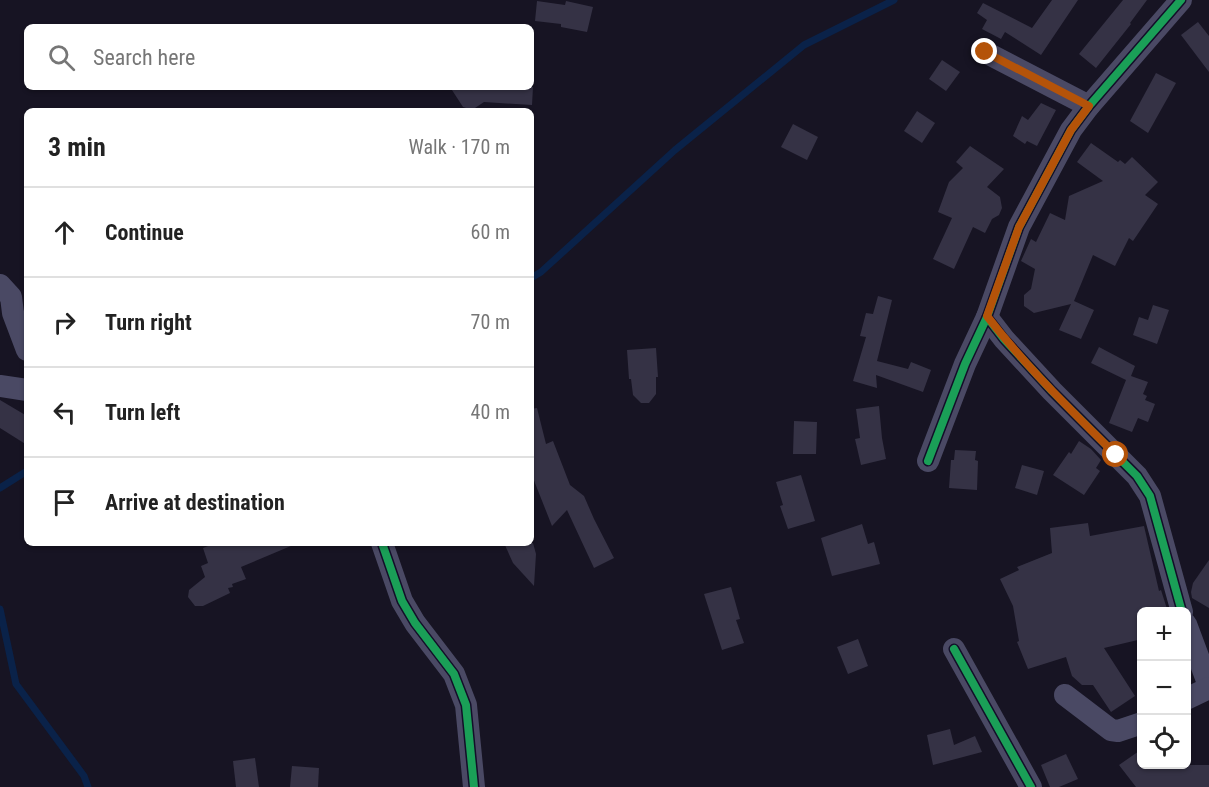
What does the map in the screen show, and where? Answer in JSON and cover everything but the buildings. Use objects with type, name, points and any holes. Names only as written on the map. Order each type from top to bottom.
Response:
[{"type":"street","points":[[928,460],[965,364],[987,316],[1019,227],[1071,130],[1181,0]]},
{"type":"street","points":[[985,52],[1089,106]]},
{"type":"street","points":[[0,285],[11,297],[13,314],[24,342]]},
{"type":"street","points":[[987,316],[1004,339],[1052,392],[1137,476],[1146,489],[1150,496],[1181,607]]},
{"type":"street","points":[[0,386],[24,390]]},
{"type":"street","points":[[383,546],[402,601],[415,623],[454,674],[465,705],[474,787]]},
{"type":"street","points":[[1191,639],[1209,687],[1191,696]]},
{"type":"street","points":[[954,649],[1031,787]]},
{"type":"street","points":[[1065,695],[1111,730],[1118,731],[1137,725]]},
{"type":"waterway","points":[[534,276],[675,150],[804,45],[894,0]]},
{"type":"waterway","points":[[0,488],[24,473]]},
{"type":"waterway","points":[[0,609],[16,684],[84,776],[88,787]]},
{"type":"cycle path","points":[[928,461],[965,364],[987,317],[1019,227],[1071,130],[1181,0]]},
{"type":"cycle path","points":[[987,317],[1052,391],[1137,476],[1150,496],[1181,607]]},
{"type":"cycle path","points":[[383,546],[402,601],[415,623],[454,674],[466,705],[474,787]]},
{"type":"cycle path","points":[[954,649],[1031,787]]},
{"type":"route","points":[[985,52],[1089,106],[1071,130],[1019,227],[987,316],[1004,339],[1052,392],[1116,455]]}]
